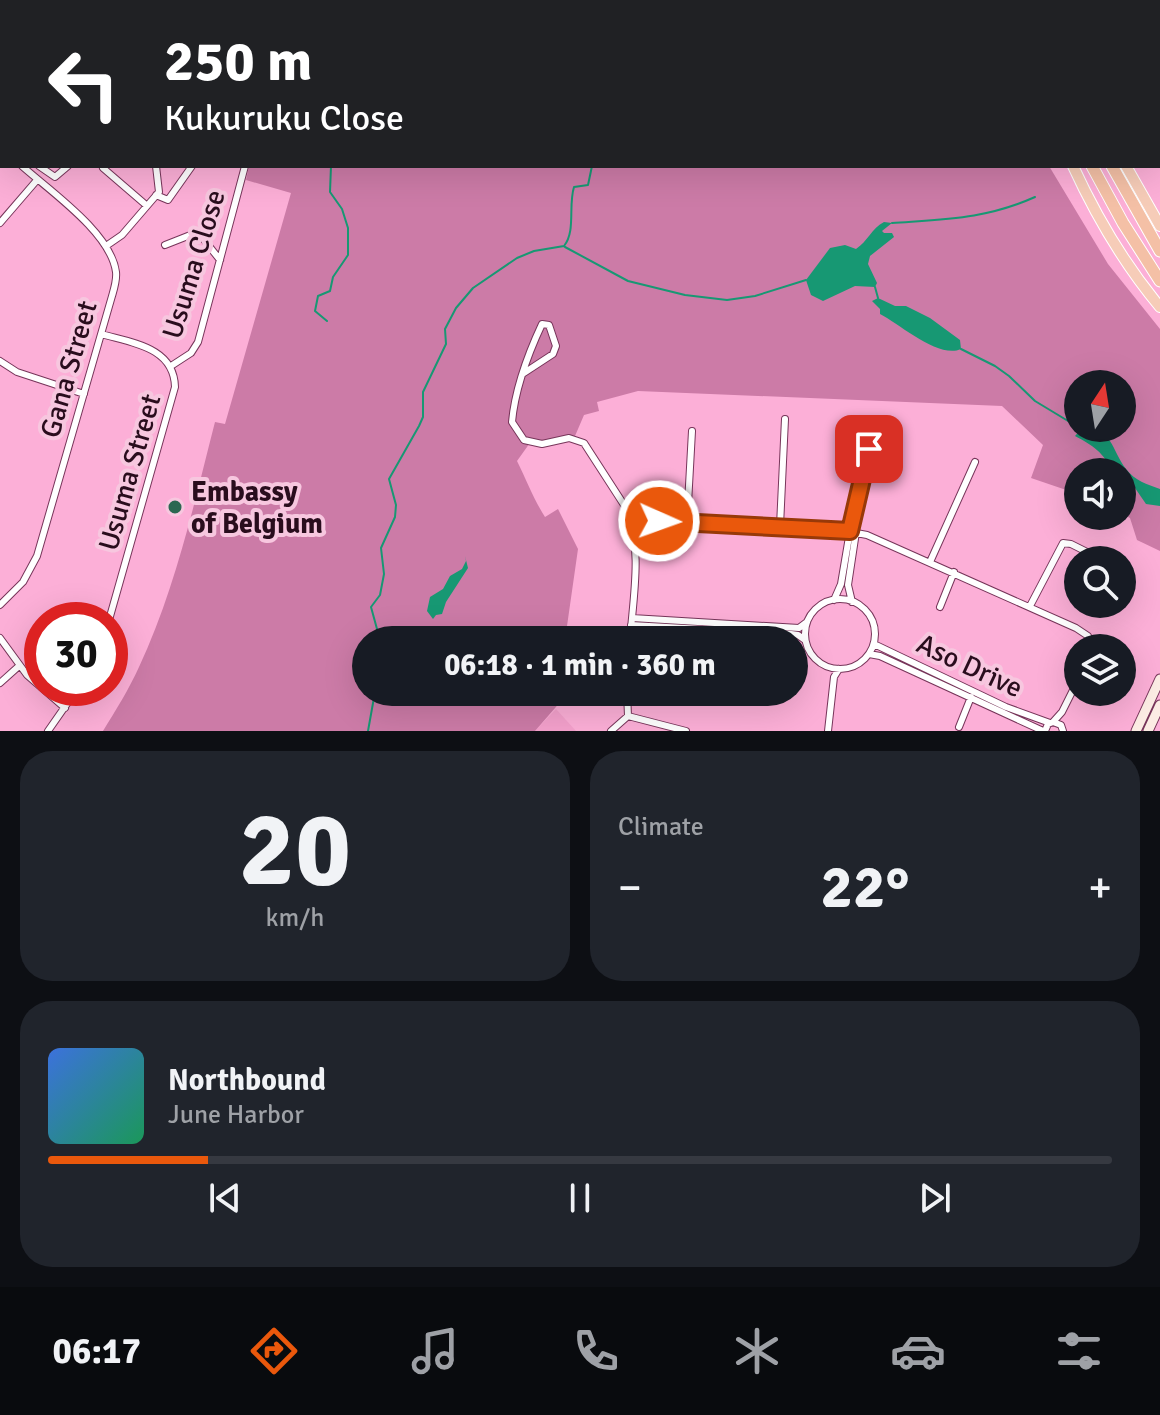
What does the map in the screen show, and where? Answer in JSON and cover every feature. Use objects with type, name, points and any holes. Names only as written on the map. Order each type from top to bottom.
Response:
[{"type":"highway","points":[[1074,168],[1102,223],[1160,307]]},
{"type":"highway","points":[[1093,168],[1160,281]]},
{"type":"highway","points":[[1113,168],[1160,251]]},
{"type":"highway","points":[[1127,168],[1160,226]]},
{"type":"main road","points":[[1136,731],[1160,679]]},
{"type":"main road","points":[[1148,731],[1160,705]]},
{"type":"street","points":[[24,168],[106,246],[122,235],[156,195],[161,187],[156,168]]},
{"type":"street","points":[[42,168],[55,177],[66,168]]},
{"type":"street","points":[[103,168],[146,205]]},
{"type":"street","points":[[156,195],[168,200],[191,168]]},
{"type":"street","name":"Usuma Close","points":[[171,366],[191,353],[198,342],[244,168]]},
{"type":"street","points":[[0,223],[37,180]]},
{"type":"street","points":[[165,245],[198,232],[220,260]]},
{"type":"street","name":"Gana Street","points":[[0,605],[23,582],[37,556],[116,271],[106,246]]},
{"type":"street","points":[[524,373],[553,354],[556,346],[549,325],[541,326],[524,373],[512,422],[524,440],[542,444],[569,438],[584,443],[618,495],[631,520],[634,562],[631,626]]},
{"type":"street","name":"Usuma Street","points":[[101,334],[155,351],[171,366],[175,379],[175,396],[114,602]]},
{"type":"street","points":[[0,361],[17,372],[84,394]]},
{"type":"street","points":[[780,526],[785,419]]},
{"type":"street","points":[[687,522],[692,431]]},
{"type":"street","points":[[834,600],[841,584],[869,449]]},
{"type":"street","points":[[930,562],[975,462]]},
{"type":"street","points":[[631,520],[853,532],[879,539],[954,572],[1085,634]]},
{"type":"street","points":[[852,602],[848,585],[853,532]]},
{"type":"street","points":[[1030,606],[1063,543],[1075,546]]},
{"type":"street","points":[[940,607],[954,572]]},
{"type":"street","points":[[631,621],[799,628],[821,605],[834,600],[861,606],[875,630],[874,644],[869,654],[856,666],[828,667],[816,660],[808,645]]},
{"type":"street","points":[[631,621],[693,626]]},
{"type":"street","points":[[807,622],[807,626]]},
{"type":"street","points":[[0,638],[19,666],[65,708],[48,731]]},
{"type":"street","name":"Aso Drive","points":[[874,644],[1006,707],[1062,728]]},
{"type":"street","name":"Aso Drive","points":[[869,654],[880,656],[1044,731]]},
{"type":"street","points":[[0,683],[19,666]]},
{"type":"street","points":[[828,731],[834,677],[839,669]]},
{"type":"street","points":[[959,727],[971,697]]},
{"type":"street","points":[[628,706],[628,716]]},
{"type":"street","points":[[1044,731],[1065,706]]},
{"type":"street","points":[[1062,712],[1062,728]]},
{"type":"street","points":[[611,731],[628,716]]},
{"type":"street","points":[[628,716],[686,731]]},
{"type":"shaded area","points":[[249,168],[1050,168],[1108,264],[1160,329],[1160,551],[1137,540],[1134,530],[1136,458],[1064,458],[1064,489],[1031,478],[1043,445],[1002,406],[638,391],[597,402],[599,411],[584,415],[575,436],[532,440],[517,461],[545,517],[558,509],[578,549],[567,626],[352,626],[352,706],[557,706],[535,731],[103,731],[118,706],[128,706],[128,688],[152,638],[183,546],[215,422],[225,424],[291,193],[246,180]]},
{"type":"shaded area","points":[[884,222],[892,223],[882,231],[892,233],[894,237],[870,256],[868,264],[877,283],[875,287],[855,286],[823,301],[811,295],[806,280],[830,248],[845,245],[856,249]]},
{"type":"shaded area","points":[[878,298],[895,306],[906,306],[930,318],[960,340],[961,349],[942,349],[920,339],[880,314],[880,309],[872,301]]},
{"type":"shaded area","points":[[1111,442],[1119,458],[1104,458],[1087,443]]},
{"type":"shaded area","points":[[1136,478],[1160,489],[1160,506],[1146,504],[1136,489]]},
{"type":"shaded area","points":[[465,556],[468,568],[446,602],[442,614],[433,619],[427,611],[430,597],[443,589],[450,576],[462,569]]},
{"type":"shaded area","points":[[556,709],[576,731],[535,731]]},
{"type":"waterway","points":[[327,321],[315,311],[318,296],[330,291],[333,277],[348,255],[348,228],[342,209],[330,192],[331,168]]},
{"type":"waterway","points":[[376,626],[371,607],[380,595],[384,574],[381,548],[395,517],[396,505],[389,479],[423,417],[423,392],[446,344],[445,329],[456,308],[473,288],[517,258],[534,251],[564,246],[570,233],[574,187],[588,185],[592,168]]},
{"type":"waterway","points":[[892,223],[982,214],[1035,197]]},
{"type":"waterway","points":[[565,247],[628,281],[685,295],[727,300],[755,296],[806,280]]},
{"type":"waterway","points":[[875,287],[878,298]]},
{"type":"waterway","points":[[961,349],[995,366],[1035,401],[1064,419]]},
{"type":"waterway","points":[[368,731],[372,706]]},
{"type":"place","name":"Embassy of Belgium","points":[[175,507]]},
{"type":"route","points":[[659,521],[850,531],[869,449]]}]
